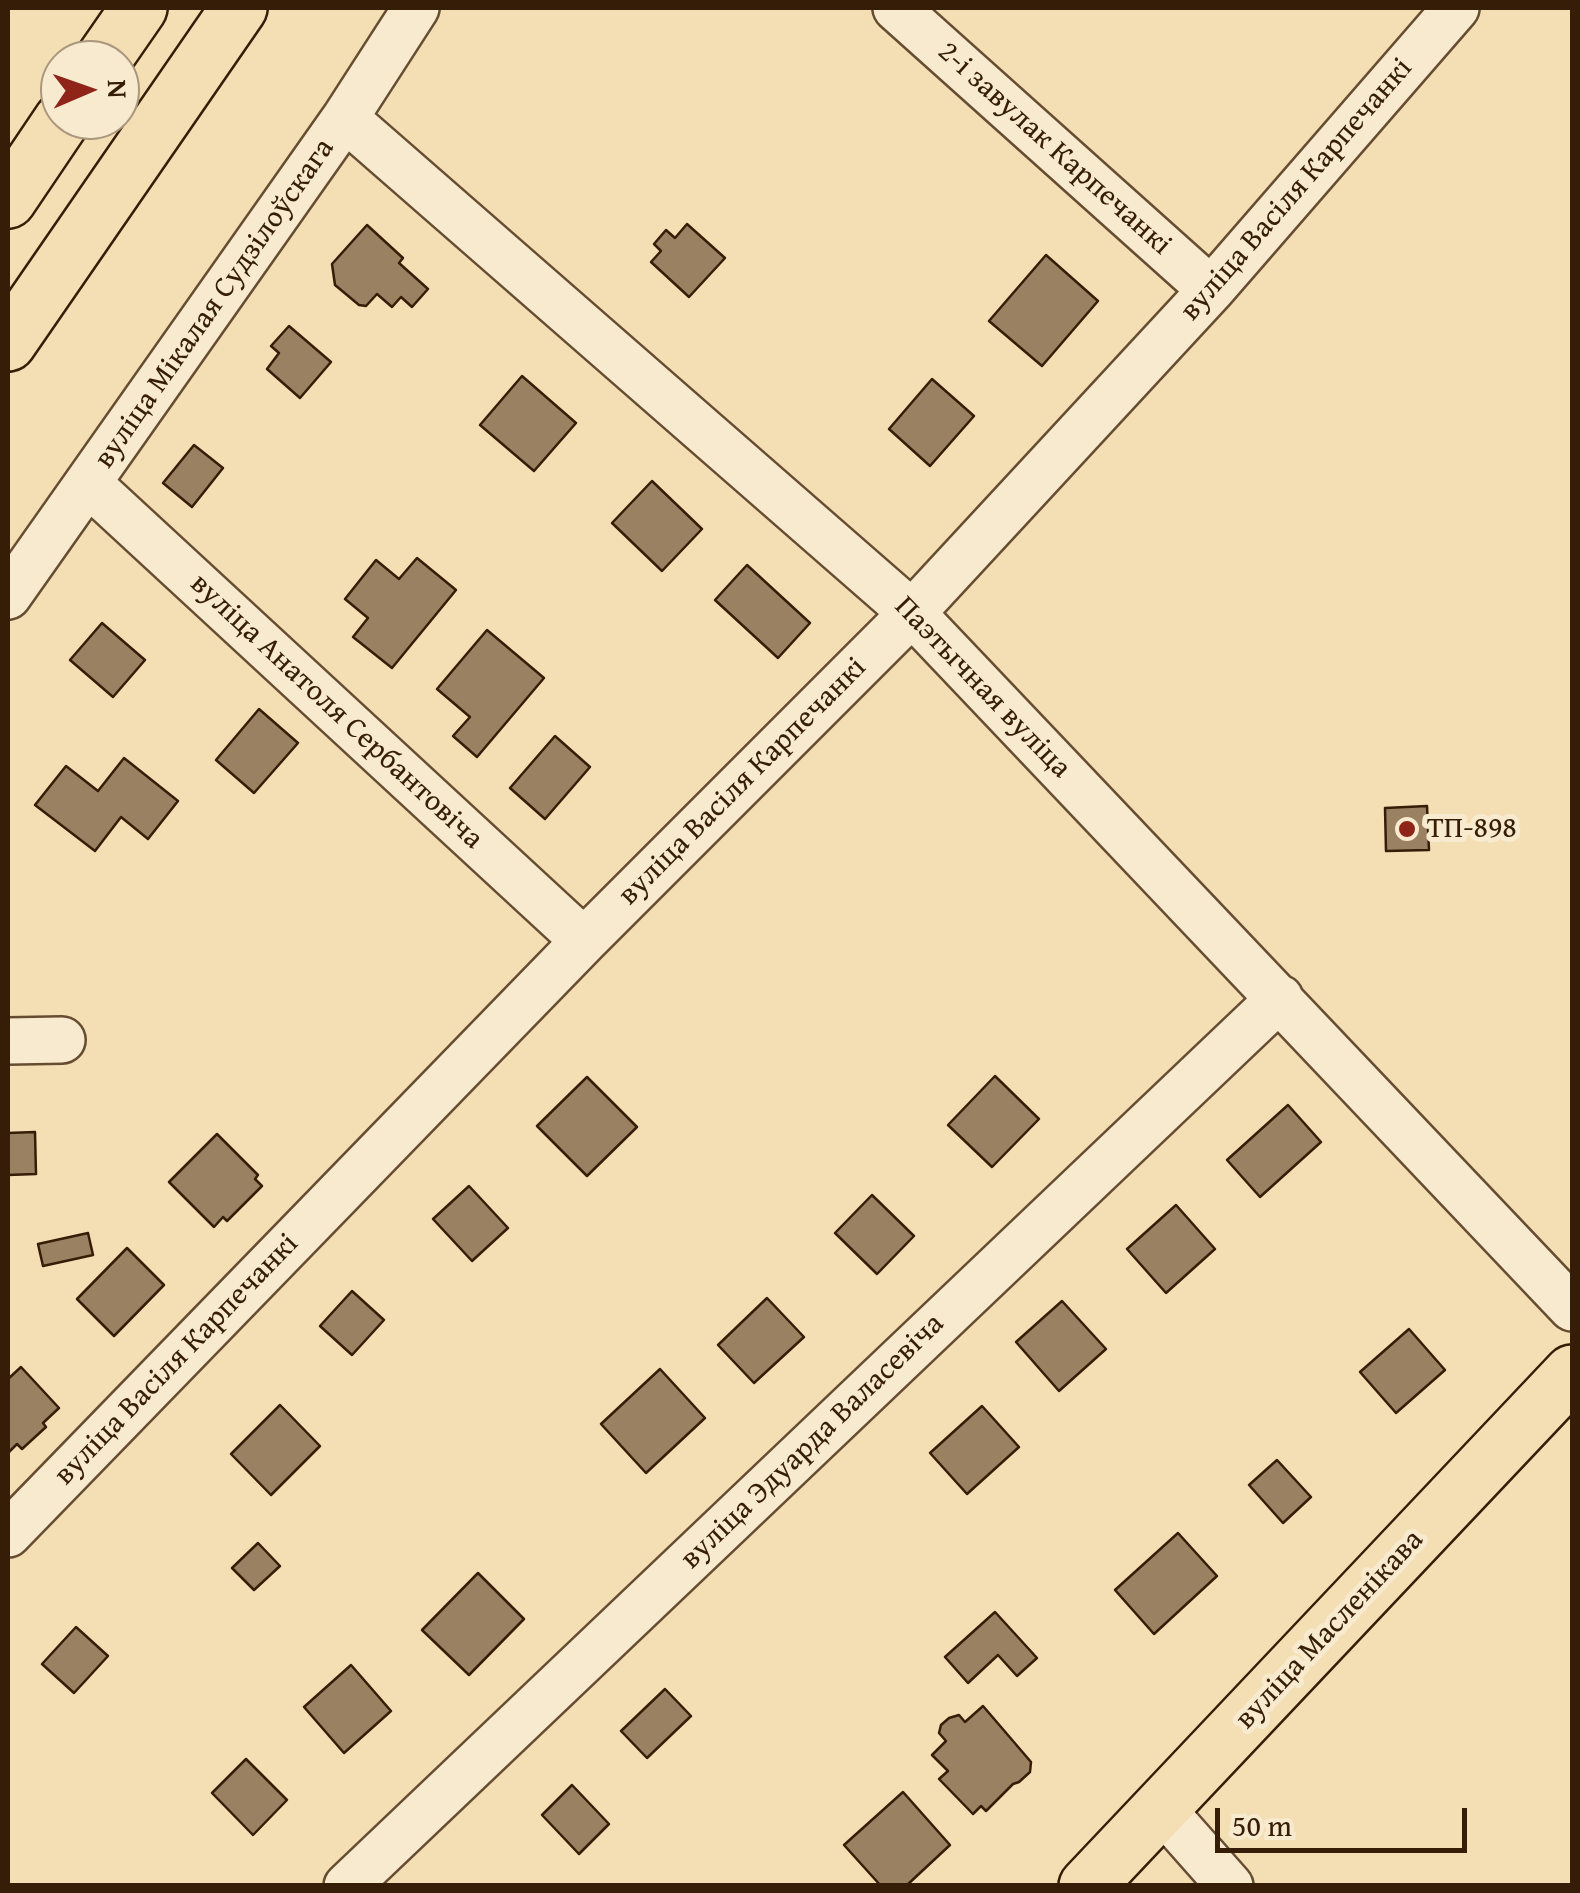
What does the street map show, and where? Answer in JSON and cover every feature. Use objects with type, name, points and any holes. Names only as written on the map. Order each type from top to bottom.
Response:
[{"type":"main road","points":[[117,40],[139,8]]},
{"type":"main road","points":[[8,342],[239,8]]},
{"type":"main road","points":[[8,200],[48,140]]},
{"type":"main road","name":"вуліца Масленікава","points":[[1086,1886],[1572,1373]]},
{"type":"street","name":"вуліца Мікалая Судзілоўскага","points":[[8,596],[345,118],[416,8]]},
{"type":"street","name":"2-і завулак Карпечанкі","points":[[896,8],[1211,290]]},
{"type":"street","name":"вуліца Васіля Карпечанкі","points":[[8,1534],[584,941],[912,613],[1211,290],[1456,8]]},
{"type":"street","name":"Паэтычная вуліца","points":[[345,118],[912,613],[1572,1308]]},
{"type":"street","name":"вуліца Анатоля Сербантовіча","points":[[88,484],[584,941]]},
{"type":"street","name":"вуліца Эдуарда Валасевіча","points":[[346,1886],[1280,998]]},
{"type":"street","points":[[8,1042],[62,1040]]},
{"type":"street","points":[[1161,1808],[1230,1886]]},
{"type":"building","points":[[687,224],[725,258],[689,297],[651,262],[661,251],[654,244],[666,230],[675,238]]},
{"type":"building","points":[[367,225],[403,258],[399,263],[428,289],[412,307],[401,297],[392,307],[377,294],[366,306],[359,305],[335,285],[332,264]]},
{"type":"building","points":[[1046,255],[1098,301],[1042,366],[989,321]]},
{"type":"building","points":[[289,326],[331,362],[300,398],[267,369],[279,353],[271,346]]},
{"type":"building","points":[[522,376],[576,423],[534,471],[480,425]]},
{"type":"building","points":[[932,379],[974,416],[930,466],[889,429]]},
{"type":"building","points":[[194,445],[223,468],[192,507],[163,483]]},
{"type":"building","points":[[652,481],[702,529],[662,571],[612,523]]},
{"type":"building","points":[[417,558],[456,590],[392,668],[353,637],[368,618],[345,599],[376,560],[399,579]]},
{"type":"building","points":[[747,565],[810,623],[778,658],[715,600]]},
{"type":"building","points":[[102,623],[145,660],[113,697],[70,660]]},
{"type":"building","points":[[487,630],[544,678],[477,757],[453,736],[470,717],[437,689]]},
{"type":"building","points":[[259,709],[298,743],[254,793],[216,760]]},
{"type":"building","points":[[555,736],[590,767],[545,819],[510,788]]},
{"type":"building","points":[[124,758],[178,801],[148,839],[121,817],[95,851],[35,805],[66,766],[98,791]]},
{"type":"building","name":"ТП-898","points":[[1427,806],[1429,850],[1386,851],[1385,808]]},
{"type":"building","points":[[995,1076],[1039,1119],[992,1167],[948,1125]]},
{"type":"building","points":[[587,1077],[637,1127],[587,1176],[537,1126]]},
{"type":"building","points":[[1288,1105],[1321,1142],[1260,1197],[1227,1160]]},
{"type":"building","points":[[35,1132],[36,1174],[8,1175],[8,1133]]},
{"type":"building","points":[[217,1134],[258,1175],[255,1179],[262,1186],[227,1221],[223,1217],[214,1227],[169,1182]]},
{"type":"building","points":[[469,1186],[508,1228],[472,1261],[433,1219]]},
{"type":"building","points":[[872,1195],[914,1236],[877,1274],[835,1233]]},
{"type":"building","points":[[1176,1205],[1215,1249],[1166,1293],[1127,1249]]},
{"type":"building","points":[[88,1233],[93,1255],[43,1266],[38,1244]]},
{"type":"building","points":[[127,1248],[164,1285],[114,1336],[77,1299]]},
{"type":"building","points":[[352,1291],[384,1320],[352,1355],[320,1326]]},
{"type":"building","points":[[767,1298],[804,1337],[754,1383],[718,1345]]},
{"type":"building","points":[[1062,1301],[1106,1349],[1059,1391],[1016,1342]]},
{"type":"building","points":[[1409,1329],[1445,1370],[1396,1413],[1360,1372]]},
{"type":"building","points":[[21,1367],[59,1408],[43,1423],[46,1427],[22,1449],[17,1444],[8,1453],[8,1379]]},
{"type":"building","points":[[660,1369],[705,1418],[646,1473],[601,1424]]},
{"type":"building","points":[[280,1405],[320,1446],[271,1495],[231,1454]]},
{"type":"building","points":[[982,1406],[1019,1447],[967,1494],[930,1453]]},
{"type":"building","points":[[1277,1460],[1311,1497],[1283,1523],[1249,1485]]},
{"type":"building","points":[[1178,1533],[1217,1576],[1154,1634],[1115,1590]]},
{"type":"building","points":[[258,1543],[280,1566],[254,1590],[232,1568]]},
{"type":"building","points":[[478,1573],[524,1619],[469,1675],[422,1630]]},
{"type":"building","points":[[995,1612],[1037,1658],[1017,1676],[998,1655],[968,1683],[945,1657]]},
{"type":"building","points":[[76,1627],[108,1656],[74,1693],[42,1664]]},
{"type":"building","points":[[351,1665],[391,1711],[344,1753],[304,1707]]},
{"type":"building","points":[[665,1689],[691,1716],[647,1758],[621,1731]]},
{"type":"building","points":[[983,1706],[1031,1762],[1030,1772],[1019,1782],[986,1811],[981,1806],[973,1814],[939,1779],[948,1771],[932,1755],[946,1741],[939,1733],[941,1725],[959,1715],[965,1722]]},
{"type":"building","points":[[246,1759],[287,1800],[253,1835],[212,1793]]},
{"type":"building","points":[[572,1785],[609,1824],[579,1854],[542,1815]]},
{"type":"building","points":[[903,1792],[950,1845],[906,1886],[881,1886],[844,1845]]},
{"type":"place","name":"ТП-898","points":[[1407,829]]}]
